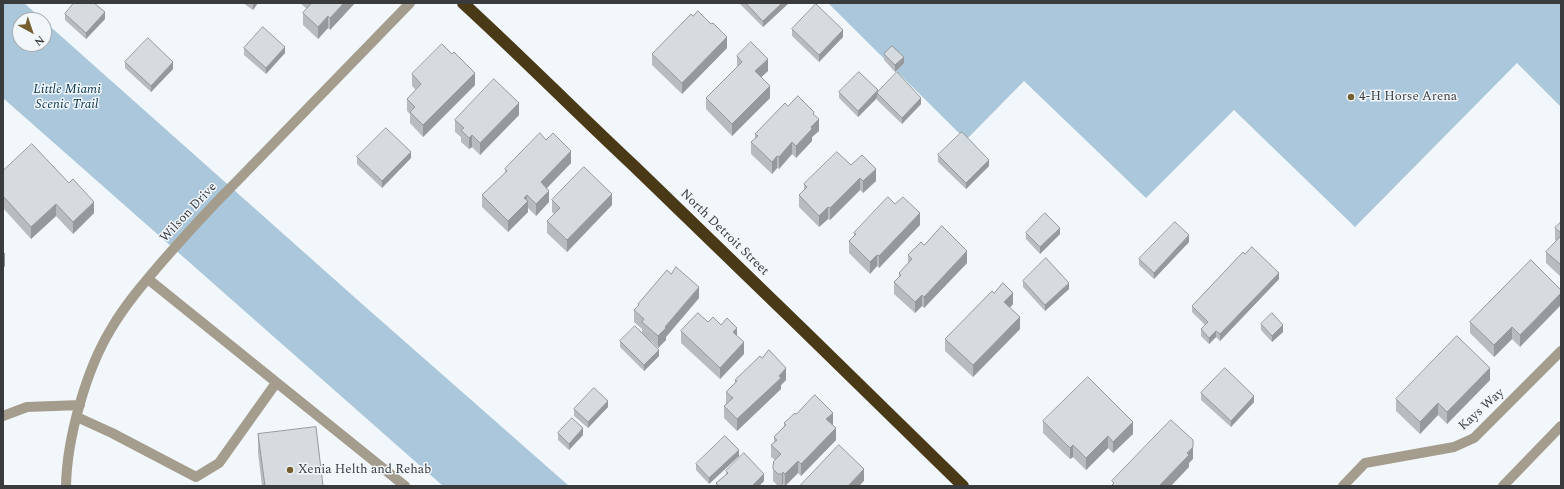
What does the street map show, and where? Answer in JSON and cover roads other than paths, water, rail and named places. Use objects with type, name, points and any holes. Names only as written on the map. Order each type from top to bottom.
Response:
[{"type":"highway","name":"North Detroit Street","points":[[463,3],[707,235],[963,486]]},
{"type":"street","name":"Wilson Drive","points":[[66,486],[71,446],[80,404],[92,368],[111,329],[148,278],[197,221],[410,3]]},
{"type":"street","points":[[148,278],[406,486]]},
{"type":"street","name":"Kays Way","points":[[1343,486],[1365,463],[1454,447],[1474,438],[1561,351]]},
{"type":"street","points":[[77,417],[112,433],[196,477],[219,463],[276,382]]},
{"type":"street","points":[[3,416],[27,407],[80,404]]},
{"type":"street","points":[[1503,486],[1561,426]]},
{"type":"place","name":"4-H Horse Arena","points":[[1351,97]]},
{"type":"place","name":"Xenia Helth and Rehab","points":[[290,470]]},
{"type":"park label","name":"Little Miami Scenic Trail","points":[[67,98]]}]
